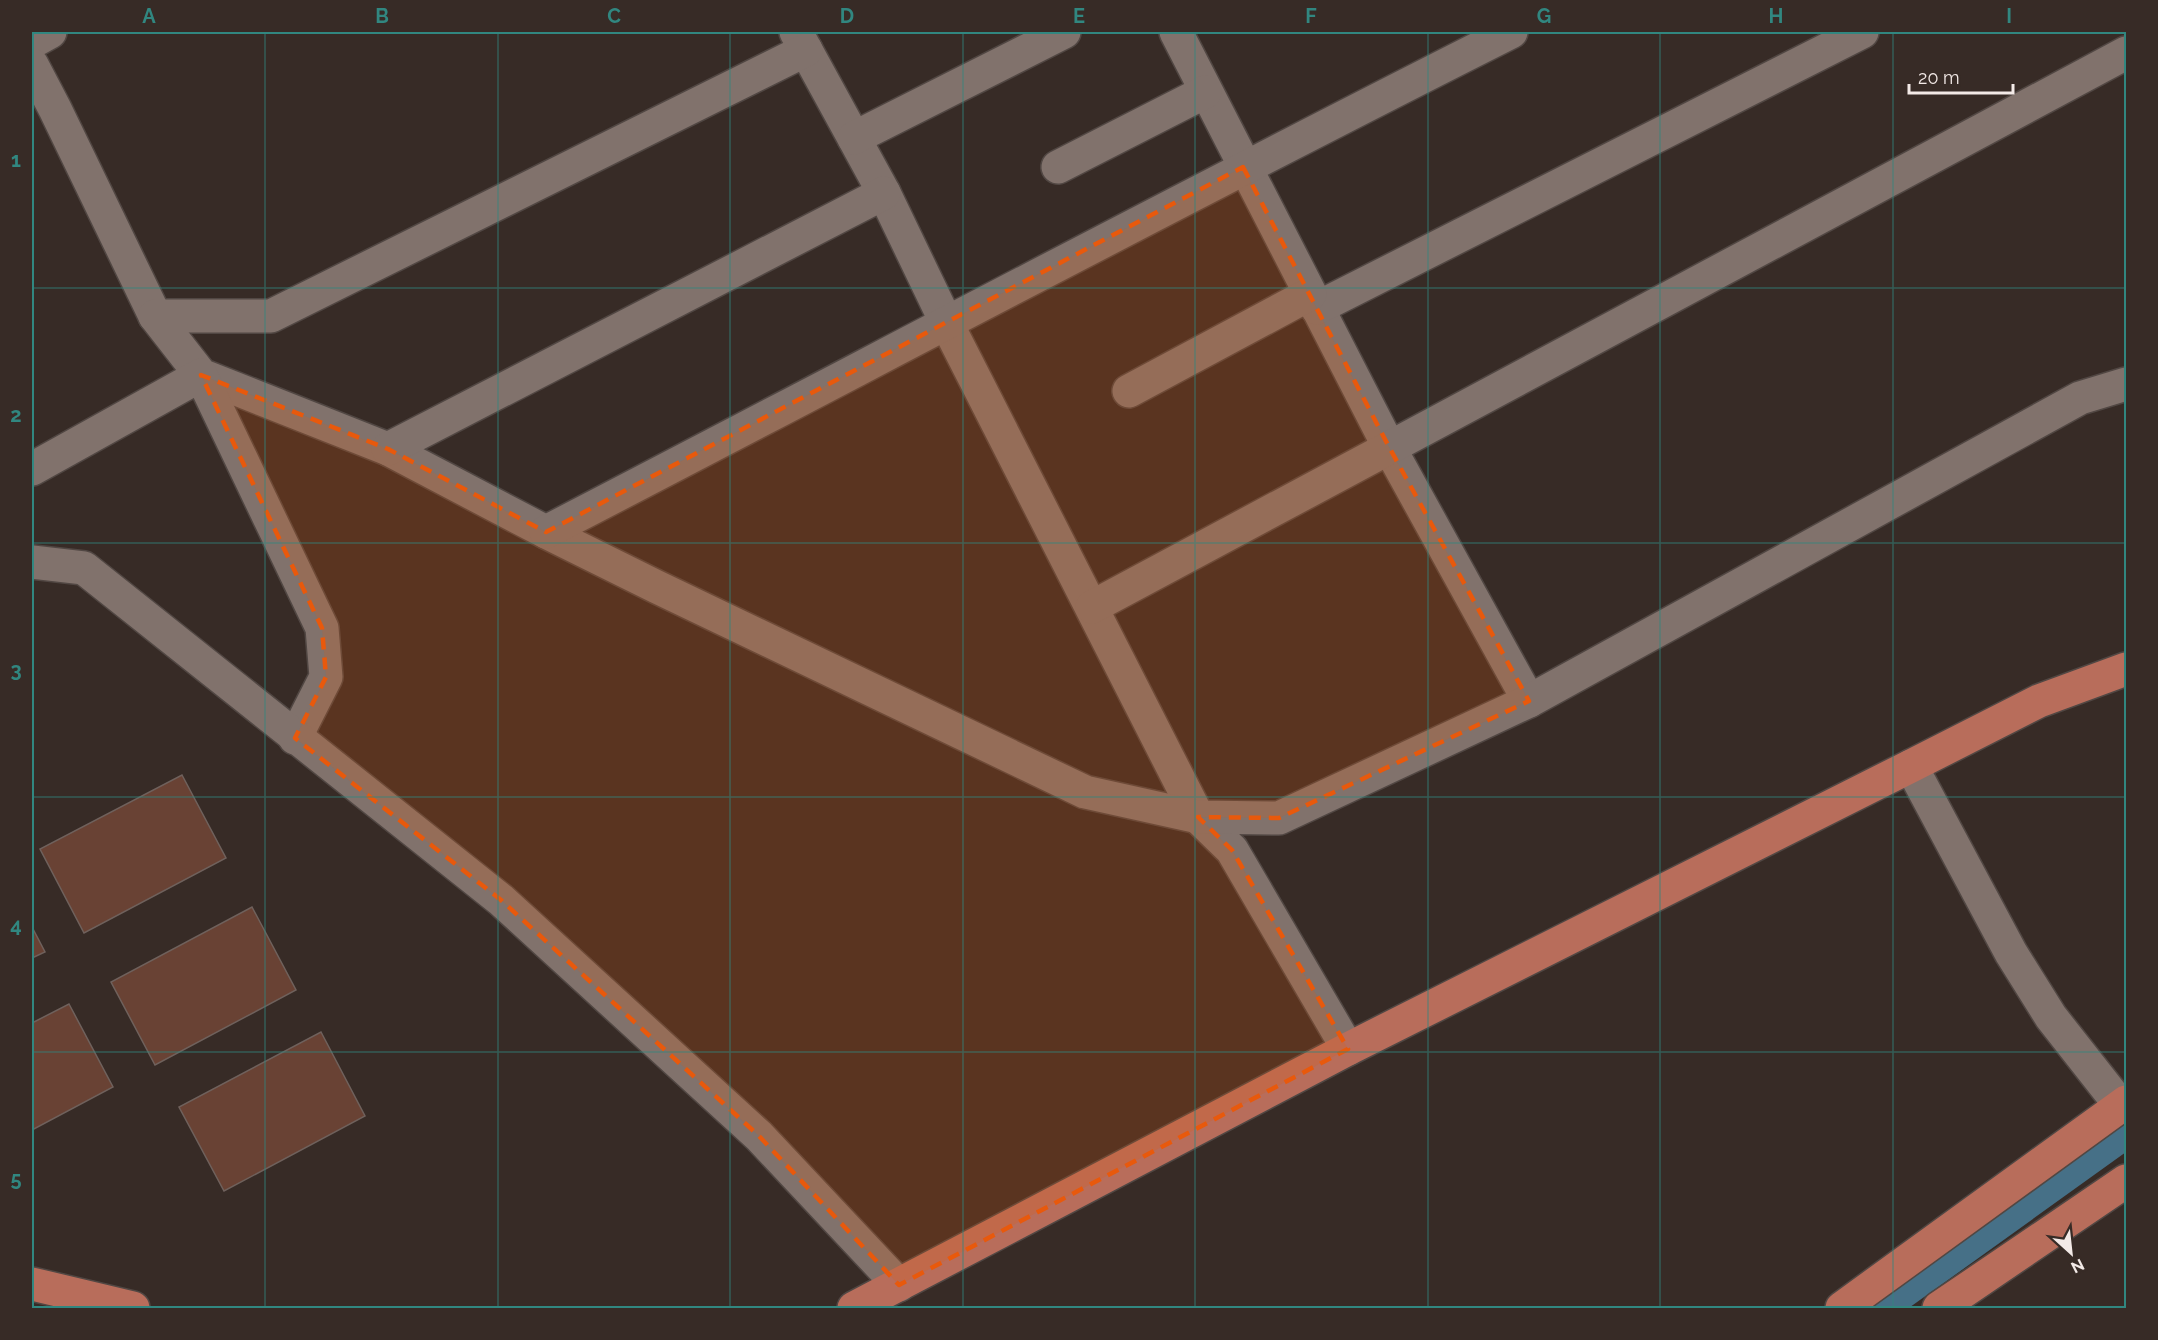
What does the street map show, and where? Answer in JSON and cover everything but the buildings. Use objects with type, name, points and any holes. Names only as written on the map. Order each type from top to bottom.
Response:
[{"type":"main road","points":[[854,1308],[1348,1049],[2039,701],[2127,669]]},
{"type":"main road","points":[[1842,1308],[2124,1104]]},
{"type":"main road","points":[[1939,1308],[2127,1181]]},
{"type":"main road","points":[[32,1284],[116,1307]]},
{"type":"street","points":[[32,42],[50,32]]},
{"type":"street","points":[[854,138],[1064,32]]},
{"type":"street","points":[[1176,32],[1243,167],[1389,447],[1529,701]]},
{"type":"street","points":[[546,532],[1243,167],[1511,32]]},
{"type":"street","points":[[1129,391],[1862,32]]},
{"type":"street","points":[[155,316],[270,316],[801,41],[884,193],[947,324],[1198,817],[1232,850],[1348,1049]]},
{"type":"street","points":[[1092,607],[2127,53]]},
{"type":"street","points":[[32,65],[155,316],[201,375],[322,628],[326,677],[295,738]]},
{"type":"street","points":[[1058,167],[1205,92]]},
{"type":"street","points":[[388,449],[884,193]]},
{"type":"street","points":[[201,375],[388,449],[657,587],[1085,792],[1198,817],[1279,818],[1529,701],[2080,398],[2127,384]]},
{"type":"street","points":[[32,469],[201,375]]},
{"type":"street","points":[[32,562],[84,568],[510,908],[759,1136],[899,1285]]},
{"type":"street","points":[[1911,766],[2011,953],[2051,1017],[2124,1104]]},
{"type":"highlighted area","points":[[1243,167],[1389,447],[1529,701],[1279,818],[1198,817],[1232,850],[1348,1049],[899,1285],[759,1136],[501,900],[295,738],[326,677],[322,628],[201,375],[388,449],[546,532]]},
{"type":"waterway","points":[[1878,1308],[2126,1130]]}]
